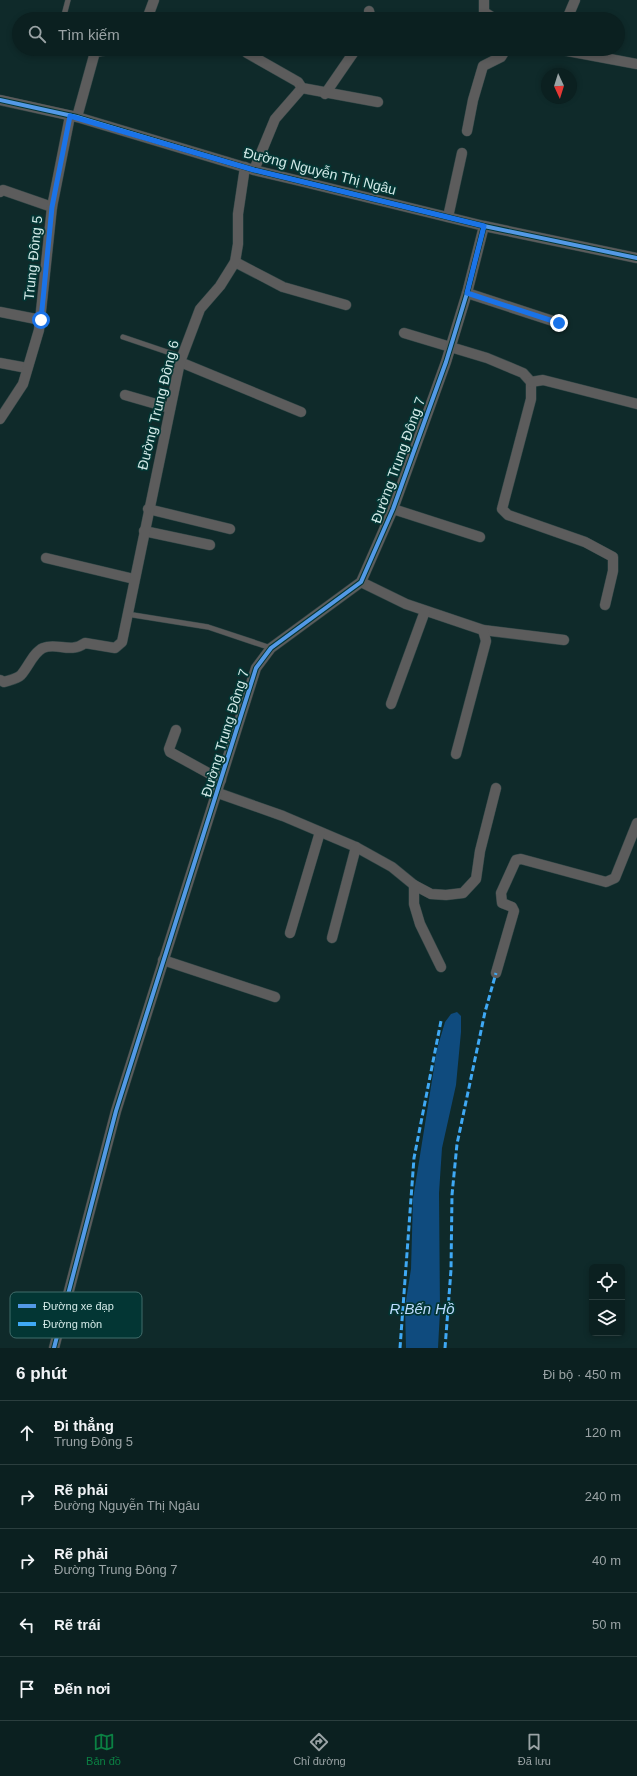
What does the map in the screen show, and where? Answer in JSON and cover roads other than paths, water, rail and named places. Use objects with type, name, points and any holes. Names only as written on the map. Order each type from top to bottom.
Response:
[{"type":"street","points":[[150,12],[154,0]]},
{"type":"street","points":[[484,0],[484,12]]},
{"type":"street","points":[[570,12],[575,0]]},
{"type":"street","name":"Trung Đông 5","points":[[1,414],[23,384],[39,330],[52,207],[73,116],[93,56]]},
{"type":"street","points":[[253,56],[298,82],[302,88],[325,94],[378,102]]},
{"type":"street","points":[[325,94],[351,56]]},
{"type":"street","points":[[467,131],[473,100],[483,66],[502,56]]},
{"type":"street","points":[[594,56],[637,64]]},
{"type":"street","name":"Đường Trung Đông 6","points":[[0,680],[4,682],[20,676],[42,648],[50,646],[64,649],[78,648],[86,643],[115,648],[122,642],[148,509],[181,359],[200,309],[220,286],[235,262],[238,244],[238,214],[250,168],[275,119],[302,88]]},
{"type":"street","name":"Đường Nguyễn Thị Ngâu","points":[[0,100],[73,116],[250,168],[484,226],[637,258]]},
{"type":"street","points":[[448,217],[462,153]]},
{"type":"street","points":[[0,192],[3,190],[52,207]]},
{"type":"street","name":"Đường Trung Đông 7","points":[[69,1292],[116,1111],[163,960],[218,793],[256,668],[271,648],[361,582],[393,509],[450,348],[467,293],[484,226]]},
{"type":"street","points":[[235,262],[284,288],[346,304]]},
{"type":"street","points":[[467,293],[559,323]]},
{"type":"street","points":[[0,312],[41,320]]},
{"type":"street","points":[[404,333],[487,358],[524,373],[531,382],[531,399],[502,509],[508,515],[585,542],[614,557],[613,571],[605,605]]},
{"type":"street","points":[[181,359],[301,412]]},
{"type":"street","points":[[0,363],[27,368]]},
{"type":"street","points":[[531,382],[543,380],[637,404]]},
{"type":"street","points":[[125,395],[170,408]]},
{"type":"street","points":[[148,509],[230,529]]},
{"type":"street","points":[[393,509],[480,537]]},
{"type":"street","points":[[144,531],[210,545]]},
{"type":"street","points":[[46,558],[134,579]]},
{"type":"street","points":[[361,582],[406,604],[483,630],[564,640]]},
{"type":"street","points":[[391,704],[425,611]]},
{"type":"street","points":[[456,754],[486,641],[483,630]]},
{"type":"street","points":[[176,730],[169,749],[170,752],[221,780]]},
{"type":"street","points":[[218,793],[356,847],[392,867],[414,885],[431,894],[446,895],[463,892],[476,878],[480,851],[496,788]]},
{"type":"street","points":[[496,973],[514,911],[512,907],[502,903],[501,893],[516,860],[521,859],[606,882],[611,881],[615,878],[637,823]]},
{"type":"street","points":[[290,933],[320,832]]},
{"type":"street","points":[[332,938],[356,847]]},
{"type":"street","points":[[414,885],[414,904],[420,924],[441,967]]},
{"type":"street","points":[[163,960],[274,997]]},
{"type":"street","name":"Đường Trung Đông 7","points":[[54,1348],[57,1338]]},
{"type":"lane","points":[[65,12],[68,0]]},
{"type":"lane","points":[[123,336],[181,359]]},
{"type":"lane","points":[[127,614],[208,627],[271,648]]},
{"type":"water","name":"R.Bến Hồ","points":[[457,1012],[461,1016],[461,1032],[456,1085],[442,1148],[439,1193],[440,1311],[438,1348],[406,1348],[405,1307],[411,1269],[413,1199],[437,1049],[445,1022],[451,1014]]}]
